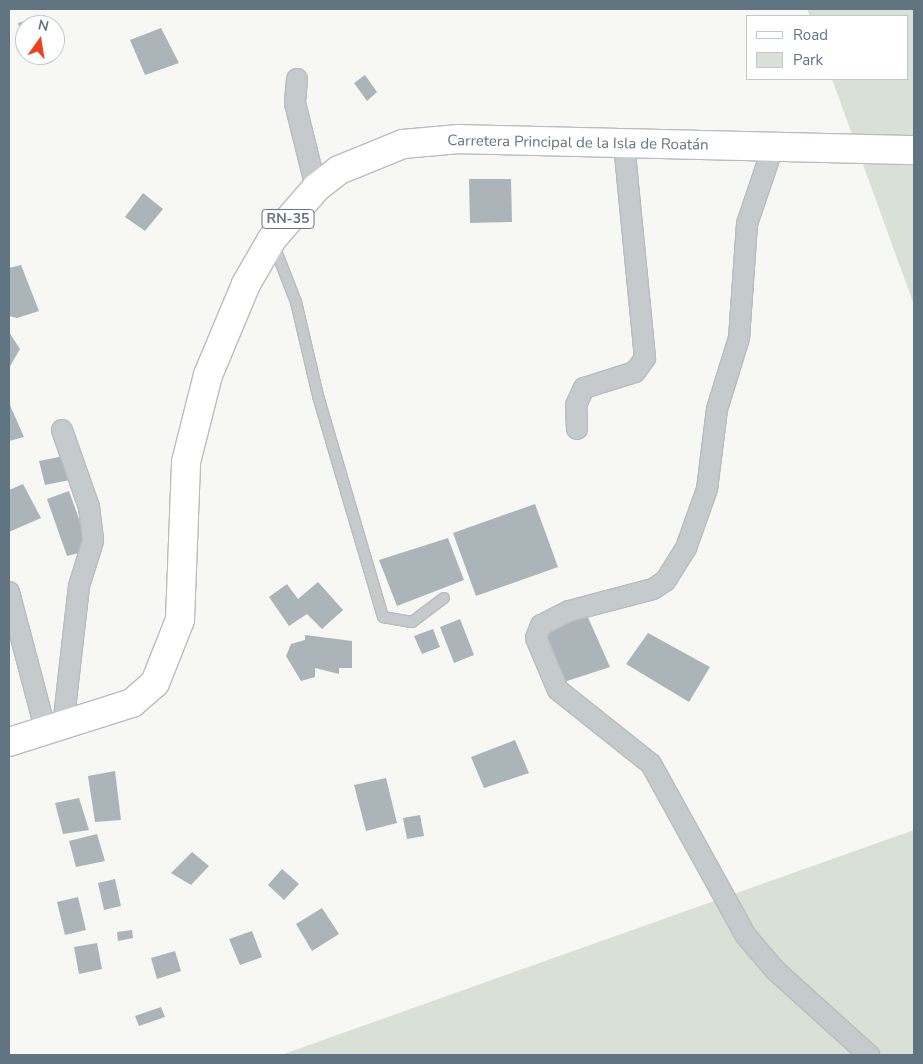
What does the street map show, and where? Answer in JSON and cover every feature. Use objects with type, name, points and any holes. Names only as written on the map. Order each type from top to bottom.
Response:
[{"type":"main road","name":"Carretera Principal de la Isla de Roatán","points":[[9,742],[55,729],[132,703],[155,683],[170,653],[180,620],[186,462],[208,376],[246,284],[272,239],[316,188],[339,170],[403,144],[459,139],[914,150]]},
{"type":"street","points":[[297,79],[295,103],[316,188]]},
{"type":"street","points":[[576,429],[576,405],[584,388],[635,372],[645,358],[624,143]]},
{"type":"street","points":[[773,146],[747,224],[739,338],[717,408],[707,489],[686,548],[665,581],[653,589],[569,611],[541,625],[536,638],[558,690],[651,764],[746,936],[775,970],[869,1055]]},
{"type":"street","points":[[55,729],[79,586],[93,541],[89,507],[62,430]]},
{"type":"street","points":[[9,592],[55,729]]},
{"type":"lane","points":[[272,239],[296,302],[318,396],[383,617],[412,622],[444,598]]},
{"type":"green space","points":[[807,9],[914,9],[914,305],[832,80],[908,80],[908,15],[810,15]]},
{"type":"green space","points":[[914,830],[914,1055],[281,1055]]},
{"type":"building","points":[[161,28],[179,63],[145,75],[130,40]]},
{"type":"building","points":[[365,75],[377,92],[367,101],[354,83]]},
{"type":"building","points":[[469,179],[511,179],[512,222],[470,223]]},
{"type":"building","points":[[143,193],[163,209],[145,231],[125,217]]},
{"type":"building","points":[[21,265],[39,311],[17,318],[9,316],[9,268]]},
{"type":"building","points":[[9,332],[20,349],[9,368]]},
{"type":"building","points":[[9,403],[24,437],[9,441]]},
{"type":"building","points":[[64,456],[70,480],[45,485],[39,461]]},
{"type":"building","points":[[23,484],[41,518],[9,532],[9,490]]},
{"type":"building","points":[[69,491],[90,550],[67,556],[47,499]]},
{"type":"building","points":[[535,504],[558,567],[476,596],[453,533]]},
{"type":"building","points":[[448,538],[464,580],[397,606],[379,560]]},
{"type":"building","points":[[318,582],[343,610],[322,629],[307,614],[289,626],[269,597],[287,584],[298,599]]},
{"type":"building","points":[[586,613],[610,667],[564,682],[541,629]]},
{"type":"building","points":[[460,619],[474,655],[454,663],[440,627]]},
{"type":"building","points":[[433,629],[440,647],[422,654],[414,636]]},
{"type":"building","points":[[648,633],[710,667],[689,702],[626,664]]},
{"type":"building","points":[[305,635],[352,641],[352,668],[339,668],[339,674],[315,668],[315,677],[301,681],[286,656],[291,644],[305,640]]},
{"type":"building","points":[[515,740],[529,773],[484,788],[471,757]]},
{"type":"building","points":[[115,771],[121,820],[95,822],[88,776]]},
{"type":"building","points":[[386,778],[397,823],[366,831],[354,785]]},
{"type":"building","points":[[79,798],[89,830],[63,834],[55,803]]},
{"type":"building","points":[[420,815],[424,836],[407,839],[403,818]]},
{"type":"building","points":[[97,834],[105,861],[76,867],[69,841]]},
{"type":"building","points":[[192,852],[209,866],[191,885],[171,873]]},
{"type":"building","points":[[282,869],[299,884],[284,900],[268,885]]},
{"type":"building","points":[[115,879],[121,906],[104,910],[98,883]]},
{"type":"building","points":[[78,897],[86,930],[65,935],[57,902]]},
{"type":"building","points":[[322,908],[339,934],[312,951],[296,924]]},
{"type":"building","points":[[132,930],[133,938],[118,941],[117,932]]},
{"type":"building","points":[[252,931],[262,957],[240,965],[229,939]]},
{"type":"building","points":[[97,943],[102,969],[79,974],[74,947]]},
{"type":"building","points":[[175,951],[181,971],[157,979],[151,958]]},
{"type":"building","points":[[161,1007],[165,1017],[139,1026],[135,1016]]}]
